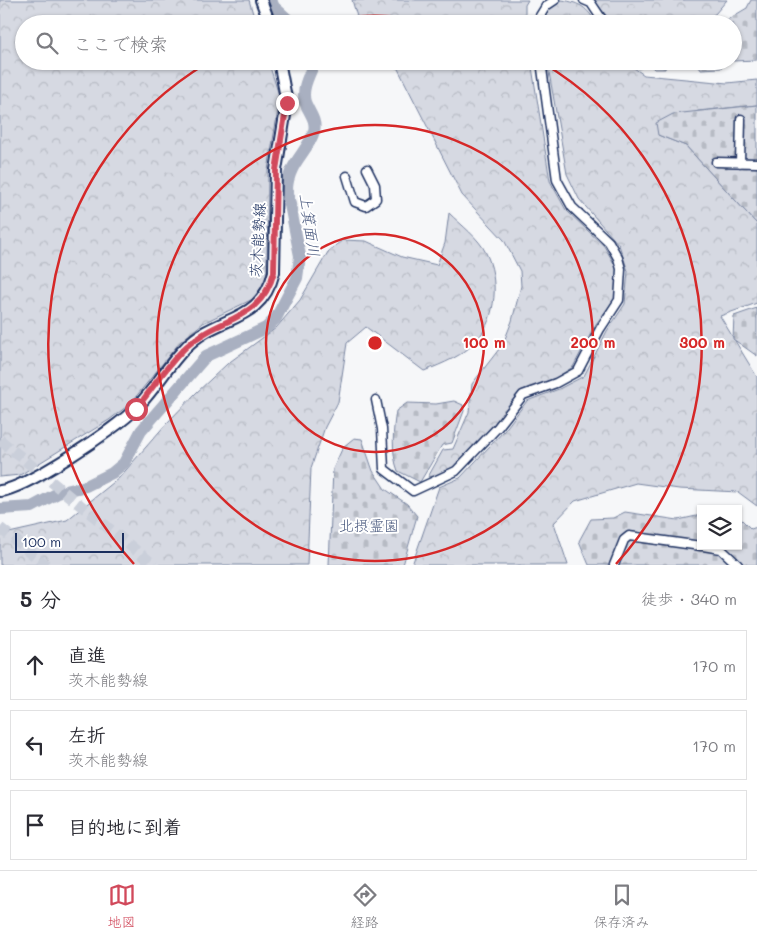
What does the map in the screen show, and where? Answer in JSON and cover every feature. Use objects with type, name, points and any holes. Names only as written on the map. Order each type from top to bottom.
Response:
[{"type":"main road","points":[[261,0],[267,15]]},
{"type":"main road","name":"茨木能勢線","points":[[0,491],[7,491],[28,481],[116,427],[136,409],[186,346],[207,331],[246,313],[261,302],[270,287],[274,272],[276,170],[287,103],[281,70]]},
{"type":"lane","points":[[540,15],[546,6],[555,0]]},
{"type":"lane","points":[[584,0],[591,3],[599,15]]},
{"type":"lane","points":[[376,400],[382,429],[384,469],[413,491],[435,483],[456,471],[498,427],[523,395],[556,383],[578,371],[600,329],[619,300],[621,269],[618,258],[609,242],[572,207],[557,180],[542,70]]},
{"type":"lane","points":[[740,162],[741,119]]},
{"type":"lane","points":[[716,162],[757,163]]},
{"type":"lane","points":[[347,176],[355,202],[366,206],[376,199],[378,193],[367,170]]},
{"type":"lane","points":[[614,565],[624,540],[629,536],[697,545]]},
{"type":"lane","points":[[722,550],[738,565]]},
{"type":"green space","points":[[0,0],[249,0],[253,15],[15,15],[15,70],[271,70],[279,95],[279,104],[268,170],[267,270],[264,284],[253,299],[203,323],[180,342],[130,404],[109,420],[20,475],[0,477]]},
{"type":"green space","points":[[352,0],[528,0],[525,5],[525,15],[356,15]]},
{"type":"green space","points":[[562,0],[583,7],[591,15],[546,15],[548,10]]},
{"type":"green space","points":[[594,0],[727,0],[713,15],[606,15]]},
{"type":"green space","points":[[751,0],[757,0],[757,60],[742,61],[742,15],[735,15],[747,8]]},
{"type":"green space","points":[[399,70],[532,70],[550,181],[566,210],[604,246],[617,269],[615,299],[596,324],[573,367],[554,379],[521,391],[454,468],[436,477],[428,477],[443,450],[453,449],[469,412],[472,384],[503,344],[512,321],[521,286],[520,271],[504,240],[462,195]]},
{"type":"green space","points":[[549,70],[637,70],[644,75],[727,83],[757,80],[757,105],[698,111],[658,135],[686,146],[757,224],[757,303],[720,316],[757,377],[757,506],[738,492],[679,489],[636,483],[575,501],[554,523],[568,565],[412,565],[439,487],[460,478],[504,431],[527,401],[559,389],[584,376],[607,331],[625,304],[628,271],[619,245],[579,199],[567,174]]},
{"type":"green space","points":[[757,105],[757,224],[686,146],[658,135],[656,123],[673,114]]},
{"type":"green space","points":[[449,213],[479,242],[490,263],[493,274],[494,298],[489,320],[477,340],[460,355],[424,371],[366,327],[347,343],[338,402],[325,427],[311,468],[307,565],[0,565],[0,535],[67,520],[119,478],[196,393],[227,364],[276,328],[300,300],[328,252],[342,240],[366,241],[402,257],[437,265],[445,243]]},
{"type":"green space","points":[[757,308],[757,356],[733,339],[734,316]]},
{"type":"green space","name":"北摂霊園","points":[[454,401],[463,405],[464,411],[452,443],[442,445],[420,482],[398,471],[393,434],[396,411],[407,403],[436,404]]},
{"type":"green space","name":"北摂霊園","points":[[354,438],[362,439],[373,471],[385,489],[407,504],[417,516],[403,565],[329,565],[333,469],[343,447]]},
{"type":"green space","points":[[625,512],[678,520],[697,516],[697,550],[742,550],[742,520],[751,529],[757,527],[757,565],[589,565],[579,541],[591,519],[613,518]]},
{"type":"waterway","points":[[271,0],[274,7],[283,15]]},
{"type":"waterway","name":"上箕面川","points":[[0,509],[32,507],[58,493],[86,486],[112,473],[124,463],[141,431],[206,356],[266,328],[276,318],[297,278],[300,256],[287,189],[291,172],[308,145],[315,127],[304,97],[311,70]]},
{"type":"tunnel","points":[[0,440],[154,565]]},
{"type":"tunnel","points":[[0,528],[46,565]]},
{"type":"route","points":[[136,409],[186,346],[207,331],[246,313],[261,302],[270,287],[274,272],[276,170],[287,103]]}]
